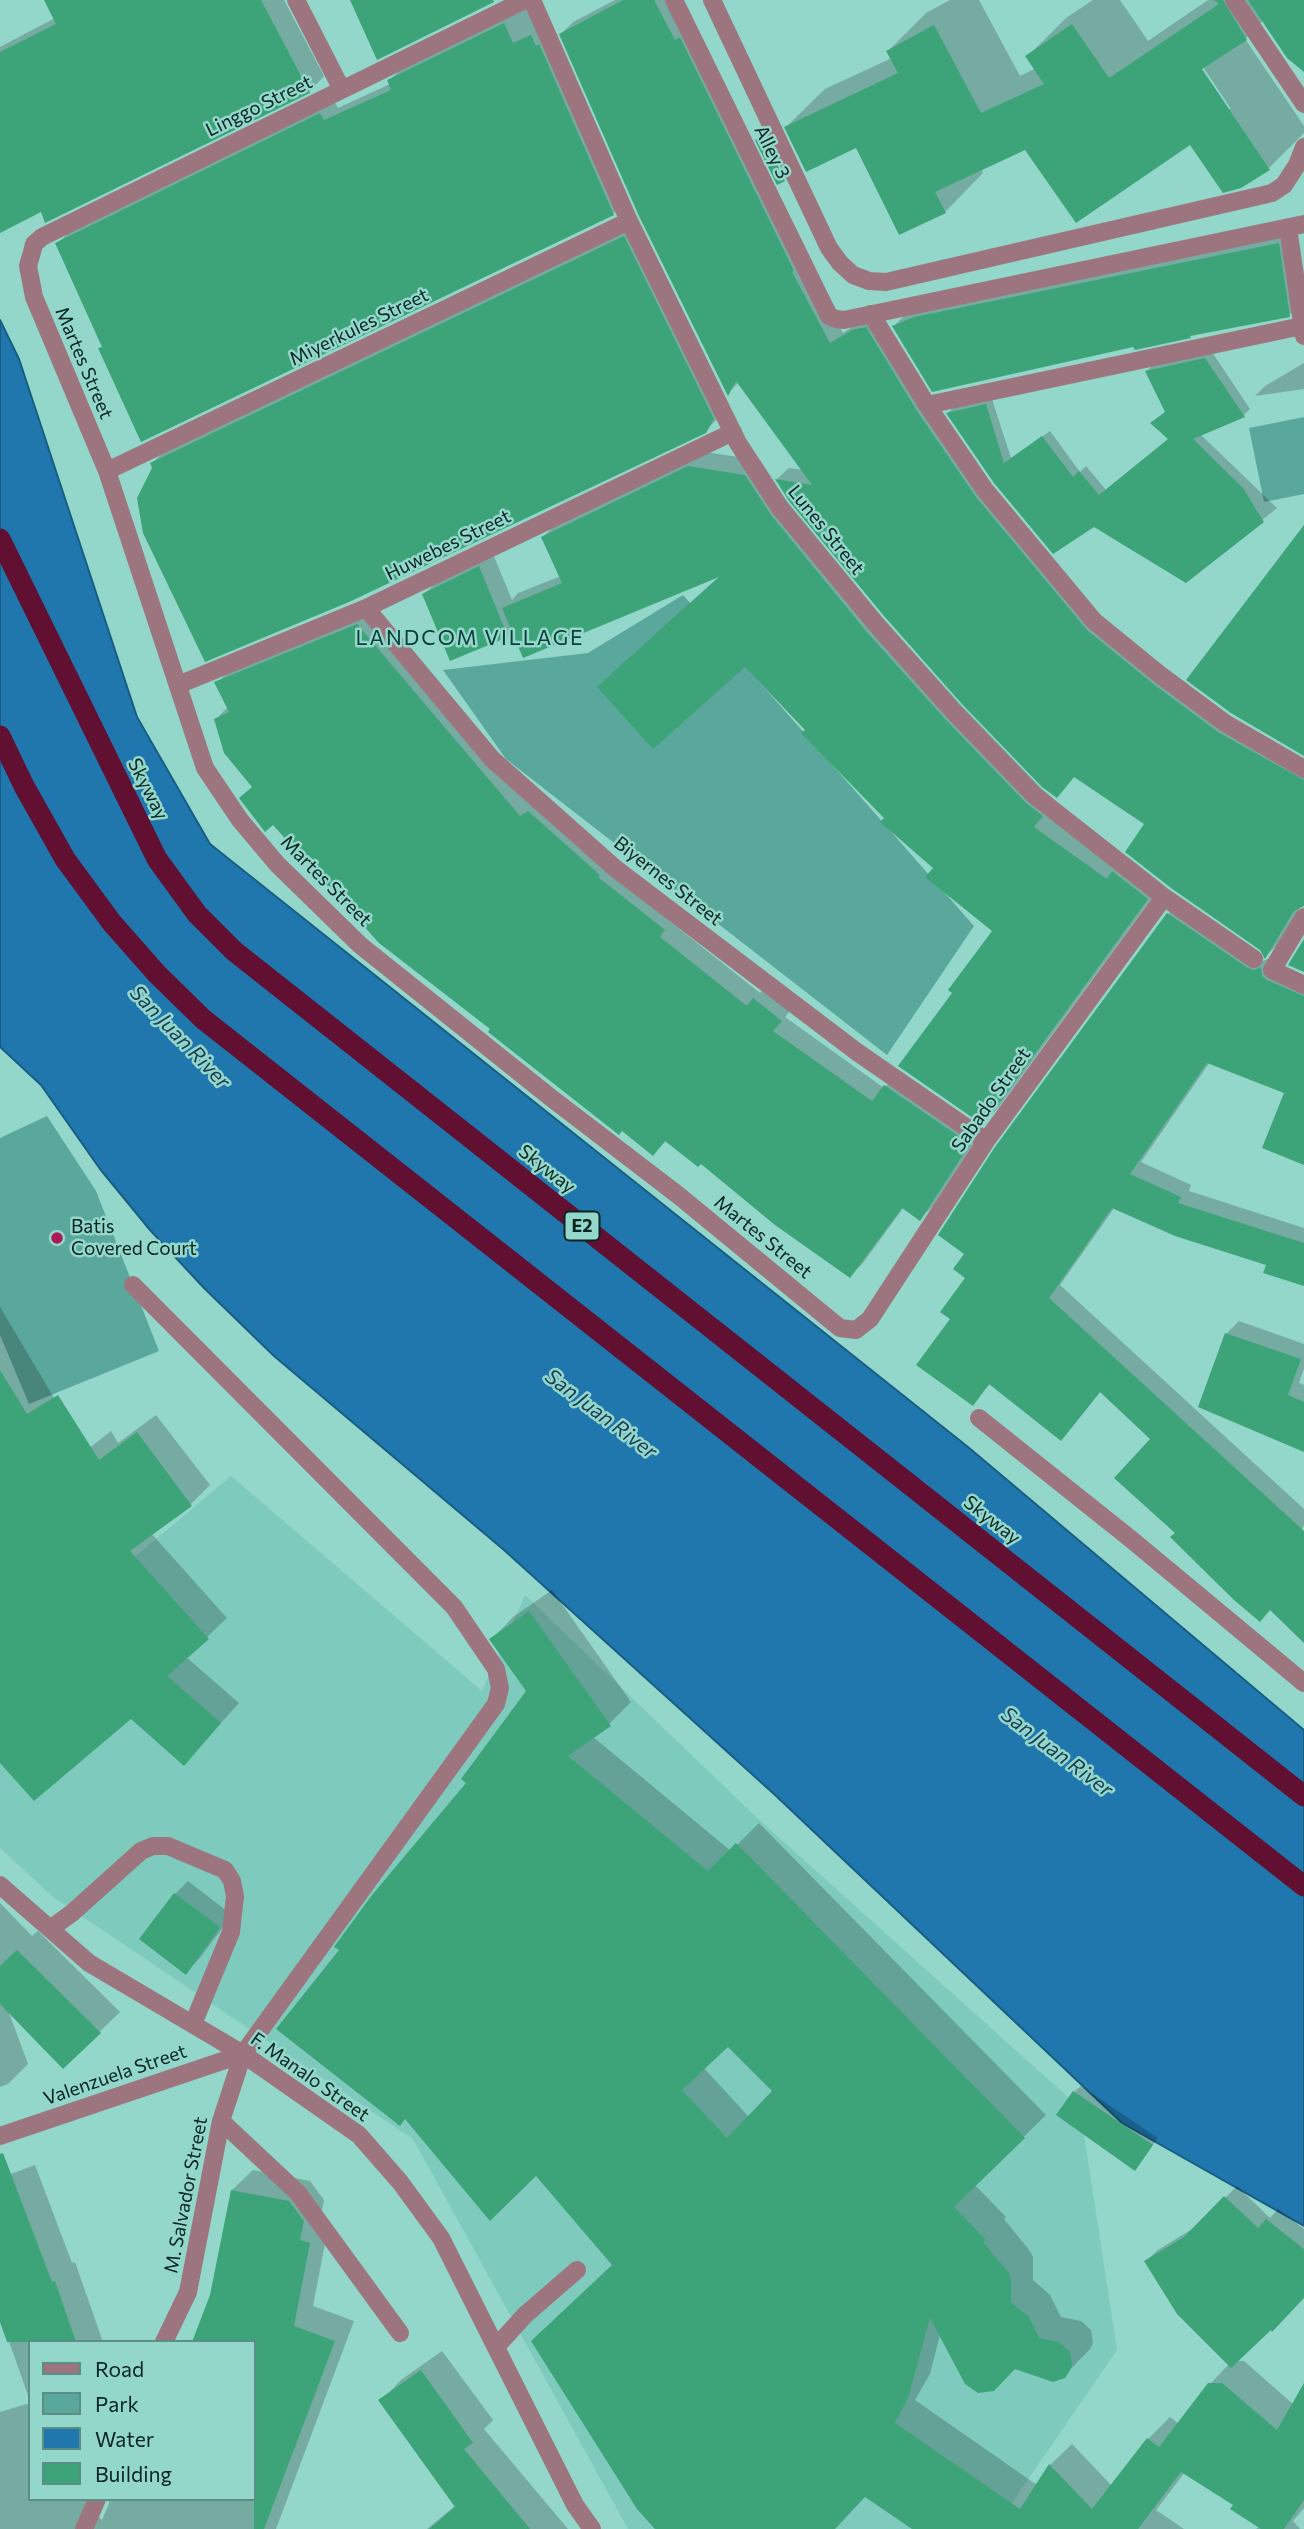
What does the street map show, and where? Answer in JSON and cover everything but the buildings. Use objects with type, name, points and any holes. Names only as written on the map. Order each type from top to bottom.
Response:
[{"type":"highway","name":"Skyway","points":[[0,539],[157,859],[197,914],[234,951],[1304,1796]]},
{"type":"highway","points":[[0,736],[24,786],[65,859],[112,923],[157,974],[203,1019],[1304,1886]]},
{"type":"street","points":[[296,0],[341,88]]},
{"type":"street","name":"Linggo Street","points":[[29,266],[34,244],[42,237],[525,0]]},
{"type":"street","name":"Lunes Street","points":[[532,0],[629,221],[733,432],[780,508],[875,623],[953,711],[1034,795],[1164,897],[1254,959]]},
{"type":"street","name":"Alley 3","points":[[674,0],[829,316],[844,320],[871,314]]},
{"type":"street","points":[[712,0],[829,248],[853,275],[869,281],[886,282],[1272,192],[1284,185],[1297,165],[1304,147]]},
{"type":"street","points":[[1234,0],[1304,104]]},
{"type":"street","name":"Miyerkules Street","points":[[107,471],[629,221]]},
{"type":"street","points":[[927,405],[1303,331],[1296,226],[871,314],[927,405],[985,489],[1094,621],[1159,674],[1226,723],[1304,769]]},
{"type":"street","name":"Martes Street","points":[[29,266],[34,297],[107,471],[205,768],[240,820],[277,864],[360,945],[678,1195],[840,1328],[856,1330]]},
{"type":"street","name":"Huwebes Street","points":[[178,685],[366,608],[733,432]]},
{"type":"street","name":"Biyernes Street","points":[[366,608],[492,760],[616,869],[857,1052],[986,1141]]},
{"type":"street","name":"Sabado Street","points":[[856,1330],[870,1319],[986,1141],[1164,897]]},
{"type":"street","points":[[1304,917],[1272,970],[1304,985]]},
{"type":"street","name":"M. Salvador Street","points":[[133,1284],[454,1607],[496,1669],[500,1688],[496,1704],[243,2054],[221,2121],[188,2292],[165,2340]]},
{"type":"street","points":[[979,1418],[1132,1539],[1304,1683]]},
{"type":"street","points":[[50,1929],[72,1913],[141,1851],[153,1846],[167,1846],[225,1870],[232,1881],[235,1896],[230,1932],[193,2024]]},
{"type":"street","name":"F. Manalo Street","points":[[0,1885],[89,1963],[243,2054],[359,2135],[400,2182],[441,2238],[575,2505],[592,2529]]},
{"type":"street","name":"Valenzuela Street","points":[[0,2136],[243,2054]]},
{"type":"street","points":[[221,2121],[298,2193],[400,2333]]},
{"type":"street","points":[[496,2347],[525,2315],[577,2270]]},
{"type":"street","points":[[84,2529],[96,2501]]},
{"type":"shaded area","points":[[231,1476],[482,1691],[525,1595],[756,1817],[1080,2108],[1117,2350],[994,2529],[628,2529],[413,2139],[53,1897],[0,1848],[0,1670]]},
{"type":"green space","points":[[1304,417],[1304,494],[1264,502],[1249,428]]},
{"type":"green space","points":[[683,595],[974,926],[887,1055],[506,759],[443,670],[588,653]]},
{"type":"green space","name":"Batis Covered Court","points":[[47,1116],[96,1191],[159,1351],[29,1404],[0,1335],[0,1138]]},
{"type":"water","name":"San Juan River","points":[[0,320],[19,359],[137,717],[210,844],[968,1447],[1304,1730],[1304,2226],[1122,2123],[774,1794],[504,1550],[274,1356],[204,1288],[150,1230],[100,1169],[41,1085],[0,1047]]},
{"type":"place","name":"Batis Covered Court","points":[[57,1238]]},
{"type":"district","name":"LANDCOM VILLAGE","points":[[470,638]]}]
